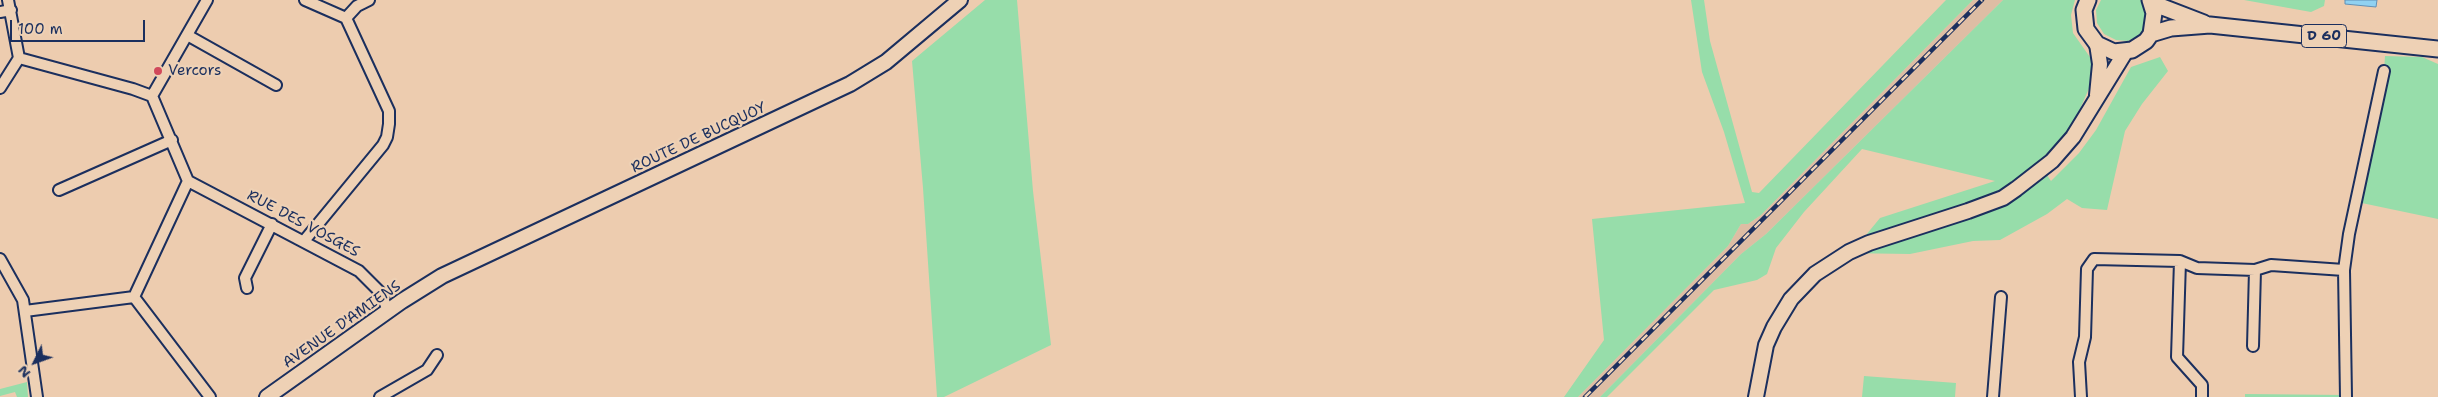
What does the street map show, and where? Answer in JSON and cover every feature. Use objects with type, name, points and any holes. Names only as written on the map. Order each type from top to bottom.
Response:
[{"type":"main road","name":"ROUTE DE BUCQUOY","points":[[436,280],[850,84],[886,62],[960,0]]},
{"type":"main road","points":[[2088,0],[2084,19],[2086,29],[2096,44],[2100,64],[2096,99]]},
{"type":"main road","points":[[2096,44],[2114,52],[2126,51],[2139,46],[2150,34],[2154,13],[2151,2]]},
{"type":"main road","name":"D 60","points":[[2151,2],[2210,25]]},
{"type":"main road","name":"D 60","points":[[2150,34],[2172,28],[2210,25],[2438,49]]},
{"type":"main road","points":[[1756,397],[1766,345],[1774,327],[1791,299],[1815,274],[1849,252],[1869,243],[1961,214],[2003,198],[2016,190],[2052,161],[2064,148],[2085,120],[2126,51]]},
{"type":"main road","name":"AVENUE D'AMIENS","points":[[267,397],[388,311],[436,280]]},
{"type":"street","points":[[152,96],[206,0]]},
{"type":"street","points":[[304,241],[387,137],[389,111],[346,18],[305,0]]},
{"type":"street","points":[[346,18],[357,6],[369,0]]},
{"type":"street","points":[[0,88],[18,58],[6,7]]},
{"type":"street","points":[[187,35],[276,85]]},
{"type":"street","points":[[18,58],[133,89],[152,96],[188,181],[134,297]]},
{"type":"street","points":[[2346,397],[2343,321],[2344,270],[2349,234],[2384,71]]},
{"type":"street","points":[[60,190],[172,140]]},
{"type":"street","name":"RUE DES VOSGES","points":[[188,181],[304,241],[365,277],[381,293],[388,311]]},
{"type":"street","points":[[247,288],[246,278],[272,224]]},
{"type":"street","points":[[0,259],[18,289],[26,311],[37,397]]},
{"type":"street","points":[[2081,397],[2079,362],[2085,338],[2087,269],[2094,259],[2180,261],[2197,268],[2256,270],[2272,265],[2344,270]]},
{"type":"street","points":[[2180,261],[2177,357],[2202,385],[2202,397]]},
{"type":"street","points":[[2254,346],[2256,270]]},
{"type":"street","points":[[26,311],[134,297]]},
{"type":"street","points":[[134,297],[210,397]]},
{"type":"street","points":[[1993,397],[2001,297]]},
{"type":"street","points":[[380,397],[427,370],[433,364],[437,355]]},
{"type":"shaded area","points":[[1973,0],[2003,0],[1766,234],[1741,254],[1600,397],[1578,397],[1728,246],[1741,224],[1748,224],[1761,215]]},
{"type":"green space","points":[[985,0],[1017,0],[1033,191],[1051,345],[944,397],[937,397],[923,188],[912,61]]},
{"type":"green space","points":[[1691,0],[1704,0],[1710,41],[1752,192],[1759,193],[1946,0],[1973,0],[1761,215],[1748,224],[1741,224],[1728,246],[1578,397],[1564,397],[1604,340],[1592,219],[1745,203],[1724,132],[1702,72]]},
{"type":"green space","points":[[2003,0],[2075,0],[2071,15],[2073,33],[2092,60],[2090,86],[2077,116],[2060,141],[2038,162],[2051,181],[2079,153],[2096,130],[2131,67],[2160,57],[2168,71],[2142,104],[2125,131],[2107,210],[2082,208],[2067,199],[2047,214],[2000,240],[1973,241],[1910,254],[1843,253],[1866,235],[1880,218],[1995,181],[1862,149],[1804,212],[1776,248],[1767,274],[1757,280],[1714,290],[1607,397],[1600,397],[1741,254],[1766,234]]},
{"type":"green space","points":[[2101,0],[2145,0],[2147,25],[2140,35],[2128,41],[2116,40],[2104,34],[2097,23],[2096,10]]},
{"type":"green space","points":[[2244,0],[2325,0],[2324,6],[2311,12]]},
{"type":"green space","points":[[2385,56],[2422,57],[2438,64],[2438,219],[2357,202],[2384,71]]},
{"type":"green space","points":[[1864,376],[1956,383],[1955,397],[1862,397]]},
{"type":"green space","points":[[27,382],[28,397],[17,397],[15,392],[0,396],[0,389]]},
{"type":"green space","points":[[2245,394],[2346,395],[2346,397],[2245,397]]},
{"type":"water","points":[[2345,0],[2377,0],[2376,7],[2345,4]]},
{"type":"railway","points":[[1585,397],[1982,0]]},
{"type":"place","name":"Vercors","points":[[158,71]]}]
